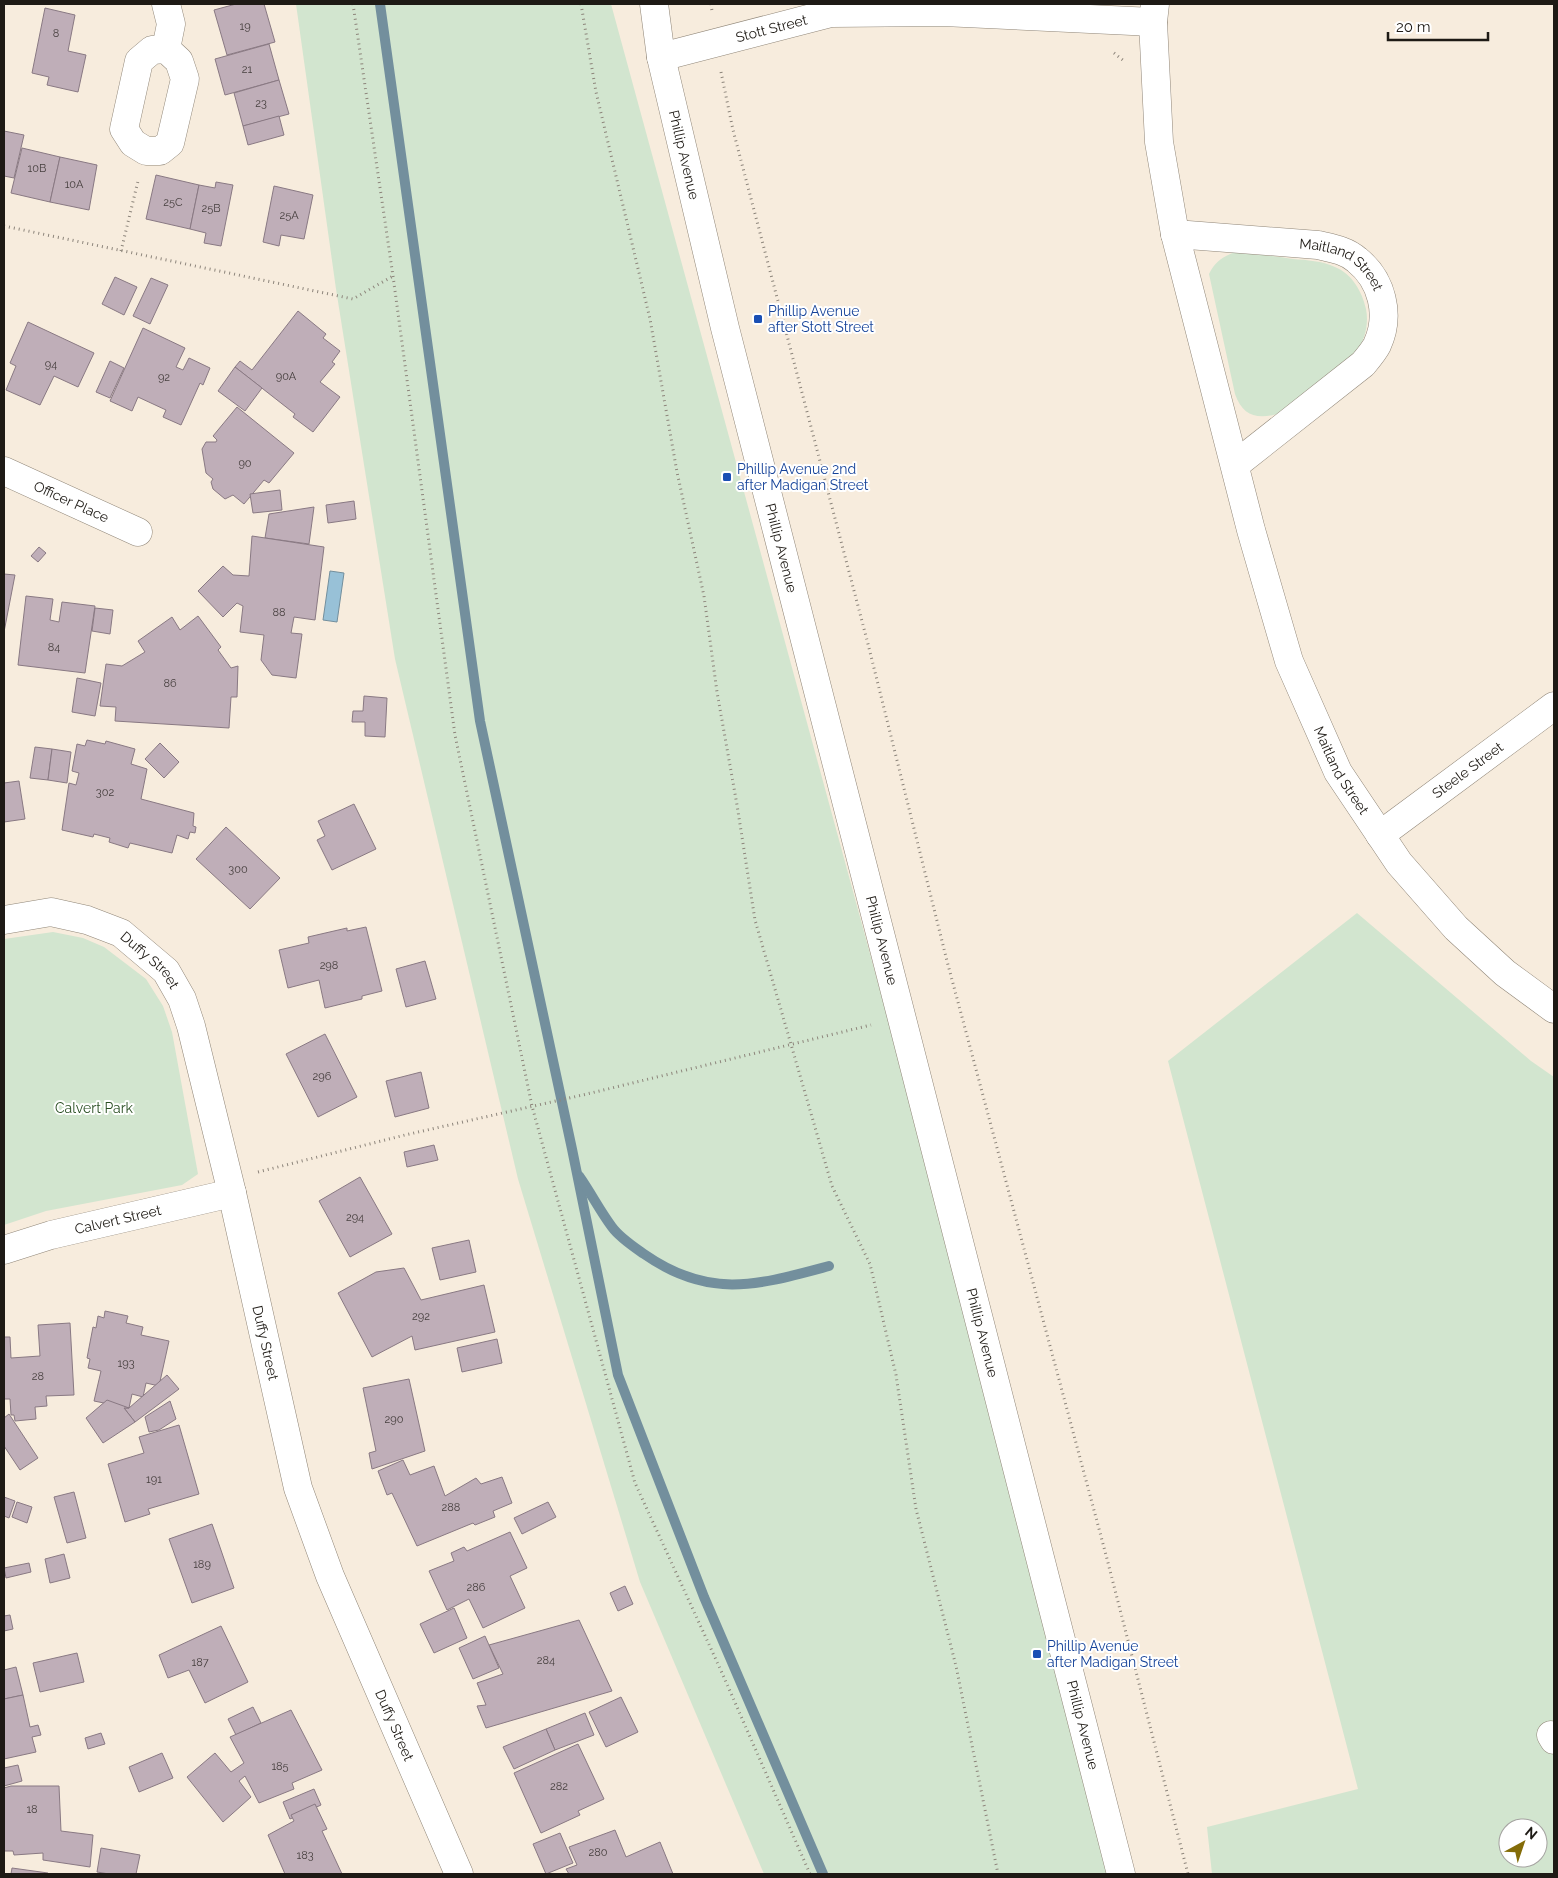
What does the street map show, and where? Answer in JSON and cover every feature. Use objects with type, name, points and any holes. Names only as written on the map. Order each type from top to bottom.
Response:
[{"type":"street","points":[[166,4],[171,24],[166,49]]},
{"type":"street","name":"Phillip Avenue","points":[[654,4],[661,57],[725,328],[1121,1874]]},
{"type":"street","name":"Stott Street","points":[[661,57],[831,13],[1154,13]]},
{"type":"street","name":"Maitland Street","points":[[1154,13],[1158,142],[1175,234],[1251,530],[1289,661],[1338,772],[1399,863],[1456,928],[1505,973],[1554,1009]]},
{"type":"street","points":[[166,49],[179,61],[185,79],[170,143],[160,151],[146,151],[132,143],[124,130],[139,61],[152,50],[166,49]]},
{"type":"street","name":"Maitland Street","points":[[1175,234],[1318,245],[1338,249],[1357,259],[1371,274],[1380,292],[1384,312],[1382,330],[1376,346],[1363,364],[1235,466]]},
{"type":"street","name":"Officer Place","points":[[4,471],[138,532]]},
{"type":"street","name":"Steele Street","points":[[1380,835],[1554,706]]},
{"type":"street","name":"Duffy Street","points":[[4,920],[51,912],[87,920],[120,933],[166,971],[182,999],[191,1026],[232,1193],[298,1488],[330,1576],[459,1874]]},
{"type":"street","name":"Calvert Street","points":[[4,1250],[51,1235],[232,1193]]},
{"type":"path","points":[[353,4],[393,276],[455,735],[532,1106],[635,1484],[723,1675],[810,1874]]},
{"type":"path","points":[[581,4],[598,100],[650,319],[677,472],[704,596],[717,692],[755,920],[832,1186],[870,1264],[896,1375],[916,1509],[956,1666],[998,1874]]},
{"type":"path","points":[[711,4],[713,14]]},
{"type":"path","points":[[721,69],[733,130],[868,644],[946,961],[1103,1546],[1188,1874]]},
{"type":"path","points":[[122,251],[146,151]]},
{"type":"path","points":[[4,226],[353,299],[393,276]]},
{"type":"path","points":[[252,1174],[405,1134],[587,1094],[790,1045],[867,1026],[901,1014]]},
{"type":"green space","points":[[296,4],[611,4],[1121,1874],[764,1874],[640,1582],[518,1179],[395,659],[336,289]]},
{"type":"green space","points":[[1235,252],[1314,261],[1335,267],[1346,274],[1355,284],[1362,296],[1366,309],[1366,332],[1356,353],[1281,413],[1265,416],[1252,415],[1242,408],[1235,394],[1209,274],[1219,260]]},
{"type":"green space","points":[[1357,913],[1531,1061],[1554,1077],[1554,1874],[1212,1874],[1207,1827],[1358,1789],[1168,1061]]},
{"type":"green space","name":"Calvert Park","points":[[53,932],[83,938],[104,947],[146,979],[163,1006],[172,1032],[198,1174],[182,1185],[46,1211],[4,1225],[4,939]]},
{"type":"water","points":[[330,571],[344,573],[337,622],[323,620]]},
{"type":"building","points":[[236,4],[264,4],[275,42],[227,55],[214,10]]},
{"type":"building","points":[[45,8],[75,15],[68,51],[86,55],[78,92],[47,85],[49,77],[32,73]]},
{"type":"building","points":[[269,44],[279,80],[225,95],[215,59]]},
{"type":"building","points":[[279,80],[289,114],[243,126],[234,93]]},
{"type":"building","points":[[279,116],[284,135],[248,145],[243,126]]},
{"type":"building","points":[[4,131],[24,135],[14,178],[4,176]]},
{"type":"building","points":[[22,148],[60,157],[50,202],[11,193]]},
{"type":"building","points":[[60,157],[97,165],[89,210],[50,202]]},
{"type":"building","points":[[156,175],[199,185],[190,229],[146,219]]},
{"type":"building","points":[[216,182],[233,185],[221,246],[204,243],[206,233],[190,229],[199,185],[215,188]]},
{"type":"building","points":[[274,186],[313,195],[304,239],[281,235],[279,246],[263,242]]},
{"type":"building","points":[[115,277],[137,287],[124,315],[102,304]]},
{"type":"building","points":[[151,278],[168,285],[150,324],[133,316]]},
{"type":"building","points":[[298,311],[326,334],[323,338],[340,351],[332,362],[335,364],[320,382],[340,397],[313,432],[293,417],[295,414],[235,367],[240,361],[252,370]]},
{"type":"building","points":[[28,322],[94,353],[78,387],[54,376],[40,405],[6,390],[16,366],[10,363]]},
{"type":"building","points":[[143,328],[185,348],[176,367],[183,370],[189,358],[210,368],[203,385],[200,383],[181,425],[163,417],[166,410],[138,397],[132,411],[110,401]]},
{"type":"building","points":[[110,361],[124,368],[110,398],[96,392]]},
{"type":"building","points":[[235,367],[262,388],[245,411],[218,391]]},
{"type":"building","points":[[237,407],[294,453],[269,483],[264,480],[244,504],[233,495],[225,499],[213,489],[211,482],[213,479],[206,473],[202,449],[206,442],[216,442],[217,440],[213,436]]},
{"type":"building","points":[[280,490],[282,510],[253,513],[250,494]]},
{"type":"building","points":[[354,501],[356,519],[328,523],[326,505]]},
{"type":"building","points":[[314,507],[309,544],[265,538],[269,514]]},
{"type":"building","points":[[252,536],[324,547],[315,620],[294,617],[291,633],[302,634],[296,678],[272,675],[261,660],[264,635],[240,632],[243,606],[237,603],[223,617],[198,591],[223,566],[233,575],[249,576]]},
{"type":"building","points":[[39,547],[46,553],[38,562],[31,556]]},
{"type":"building","points":[[4,574],[15,575],[4,632]]},
{"type":"building","points":[[26,596],[53,599],[50,620],[59,622],[62,602],[95,606],[85,673],[18,665]]},
{"type":"building","points":[[95,608],[113,610],[110,634],[92,631]]},
{"type":"building","points":[[198,616],[221,647],[218,650],[231,668],[238,666],[237,697],[231,697],[229,728],[115,721],[116,707],[100,706],[106,664],[122,666],[145,652],[138,641],[172,617],[180,630]]},
{"type":"building","points":[[77,678],[101,683],[95,716],[72,712]]},
{"type":"building","points":[[364,696],[387,698],[385,737],[365,736],[365,722],[352,722],[353,711],[363,711]]},
{"type":"building","points":[[87,740],[105,744],[106,741],[135,749],[131,764],[147,769],[141,799],[194,813],[193,826],[196,827],[195,833],[190,832],[188,839],[177,835],[172,853],[130,843],[128,848],[109,842],[110,838],[94,834],[93,837],[62,830],[69,783],[76,785],[79,773],[72,771],[77,744],[85,746]]},
{"type":"building","points":[[160,743],[179,762],[164,778],[145,759]]},
{"type":"building","points":[[35,747],[52,749],[48,780],[30,778]]},
{"type":"building","points":[[52,749],[71,752],[67,783],[48,780]]},
{"type":"building","points":[[19,781],[25,819],[4,822],[4,783]]},
{"type":"building","points":[[354,804],[376,849],[332,870],[317,840],[325,836],[318,821]]},
{"type":"building","points":[[226,827],[280,878],[250,909],[196,859]]},
{"type":"building","points":[[366,927],[382,991],[362,996],[362,999],[325,1008],[319,980],[288,988],[279,950],[309,943],[308,937],[347,928],[347,931]]},
{"type":"building","points":[[425,961],[436,999],[406,1007],[396,969]]},
{"type":"building","points":[[325,1034],[357,1097],[318,1117],[286,1054]]},
{"type":"building","points":[[421,1072],[429,1108],[395,1117],[386,1081]]},
{"type":"building","points":[[434,1145],[438,1160],[407,1167],[404,1152]]},
{"type":"building","points":[[360,1177],[392,1234],[350,1257],[319,1201]]},
{"type":"building","points":[[469,1240],[476,1272],[440,1280],[432,1248]]},
{"type":"building","points":[[404,1268],[421,1300],[484,1285],[495,1332],[415,1350],[412,1336],[372,1357],[338,1293],[376,1272]]},
{"type":"building","points":[[105,1311],[128,1316],[126,1323],[143,1327],[141,1335],[169,1341],[159,1386],[146,1383],[143,1397],[132,1394],[129,1408],[94,1401],[101,1371],[88,1368],[90,1359],[87,1358],[93,1327],[96,1328],[98,1316],[104,1318]]},
{"type":"building","points":[[70,1323],[74,1395],[46,1396],[47,1406],[35,1407],[36,1419],[15,1421],[14,1415],[11,1415],[10,1399],[4,1399],[4,1337],[10,1337],[11,1358],[40,1356],[38,1325]]},
{"type":"building","points":[[497,1339],[502,1363],[462,1372],[457,1348]]},
{"type":"building","points":[[167,1375],[179,1389],[135,1422],[124,1408],[129,1408]]},
{"type":"building","points":[[409,1379],[425,1451],[372,1469],[369,1453],[376,1451],[363,1388]]},
{"type":"building","points":[[107,1400],[129,1408],[124,1408],[135,1422],[103,1443],[86,1418]]},
{"type":"building","points":[[170,1401],[176,1419],[159,1430],[149,1432],[145,1417]]},
{"type":"building","points":[[9,1414],[38,1458],[20,1470],[4,1446],[4,1418]]},
{"type":"building","points":[[179,1425],[199,1494],[148,1509],[150,1514],[125,1522],[108,1464],[144,1453],[139,1437]]},
{"type":"building","points":[[403,1460],[410,1475],[434,1466],[445,1496],[476,1478],[481,1484],[502,1477],[512,1503],[493,1511],[495,1517],[475,1525],[473,1523],[417,1546],[392,1493],[387,1495],[378,1471]]},
{"type":"building","points":[[74,1492],[86,1538],[67,1543],[54,1497]]},
{"type":"building","points":[[4,1497],[15,1501],[9,1518],[4,1516]]},
{"type":"building","points":[[17,1502],[32,1507],[27,1523],[12,1517]]},
{"type":"building","points":[[548,1502],[556,1517],[522,1534],[514,1518]]},
{"type":"building","points":[[212,1524],[234,1588],[192,1603],[169,1539]]},
{"type":"building","points":[[510,1532],[527,1568],[510,1576],[525,1608],[483,1628],[469,1599],[447,1610],[429,1571],[454,1561],[451,1553],[464,1547],[467,1551]]},
{"type":"building","points":[[64,1554],[70,1578],[50,1583],[45,1559]]},
{"type":"building","points":[[29,1563],[31,1572],[6,1578],[4,1568]]},
{"type":"building","points":[[625,1586],[633,1604],[618,1611],[610,1593]]},
{"type":"building","points":[[454,1608],[467,1638],[434,1653],[420,1624]]},
{"type":"building","points":[[10,1615],[13,1629],[4,1631],[4,1616]]},
{"type":"building","points":[[579,1620],[612,1691],[486,1728],[477,1706],[486,1705],[477,1683],[503,1674],[489,1645]]},
{"type":"building","points":[[221,1626],[248,1682],[205,1703],[189,1670],[168,1678],[159,1655]]},
{"type":"building","points":[[485,1636],[499,1668],[473,1679],[459,1648]]},
{"type":"building","points":[[77,1653],[84,1682],[40,1692],[33,1663]]},
{"type":"building","points":[[16,1667],[23,1695],[4,1699],[4,1670]]},
{"type":"building","points":[[23,1695],[30,1727],[38,1725],[41,1735],[32,1737],[36,1752],[4,1759],[4,1699]]},
{"type":"building","points":[[621,1697],[638,1732],[606,1747],[589,1712]]},
{"type":"building","points":[[253,1707],[261,1723],[236,1735],[228,1719]]},
{"type":"building","points":[[291,1710],[322,1770],[292,1783],[294,1789],[259,1803],[245,1776],[239,1781],[251,1797],[223,1822],[187,1777],[215,1753],[231,1772],[244,1763],[230,1737]]},
{"type":"building","points":[[585,1713],[594,1735],[555,1750],[546,1729]]},
{"type":"building","points":[[546,1729],[555,1750],[514,1769],[503,1747]]},
{"type":"building","points":[[101,1733],[105,1744],[88,1749],[85,1738]]},
{"type":"building","points":[[578,1744],[604,1799],[578,1811],[580,1815],[541,1833],[514,1773]]},
{"type":"building","points":[[162,1753],[173,1778],[139,1792],[129,1767]]},
{"type":"building","points":[[18,1765],[22,1781],[4,1786],[4,1768]]},
{"type":"building","points":[[11,1786],[59,1786],[61,1831],[93,1835],[90,1867],[43,1860],[43,1853],[14,1855],[13,1851],[4,1851],[4,1788]]},
{"type":"building","points":[[314,1789],[321,1805],[290,1819],[283,1802]]},
{"type":"building","points":[[315,1804],[327,1829],[322,1831],[342,1874],[285,1874],[268,1835],[294,1821],[291,1815]]},
{"type":"building","points":[[615,1830],[626,1857],[660,1842],[673,1874],[569,1874],[566,1869],[577,1865],[569,1847]]},
{"type":"building","points":[[560,1833],[573,1863],[546,1874],[533,1844]]},
{"type":"building","points":[[101,1848],[140,1855],[136,1874],[97,1872]]},
{"type":"building","points":[[12,1868],[48,1873],[48,1874],[11,1874]]},
{"type":"waterway","points":[[380,4],[480,721],[572,1149],[618,1375],[704,1597],[823,1874]]},
{"type":"waterway","points":[[579,1176],[619,1235],[668,1269],[691,1278],[713,1283],[757,1283],[829,1266]]},
{"type":"place","name":"Phillip Avenue after Stott Street","points":[[758,319]]},
{"type":"place","name":"Phillip Avenue 2nd after Madigan Street","points":[[727,477]]},
{"type":"place","name":"Phillip Avenue after Madigan Street","points":[[1037,1654]]}]
